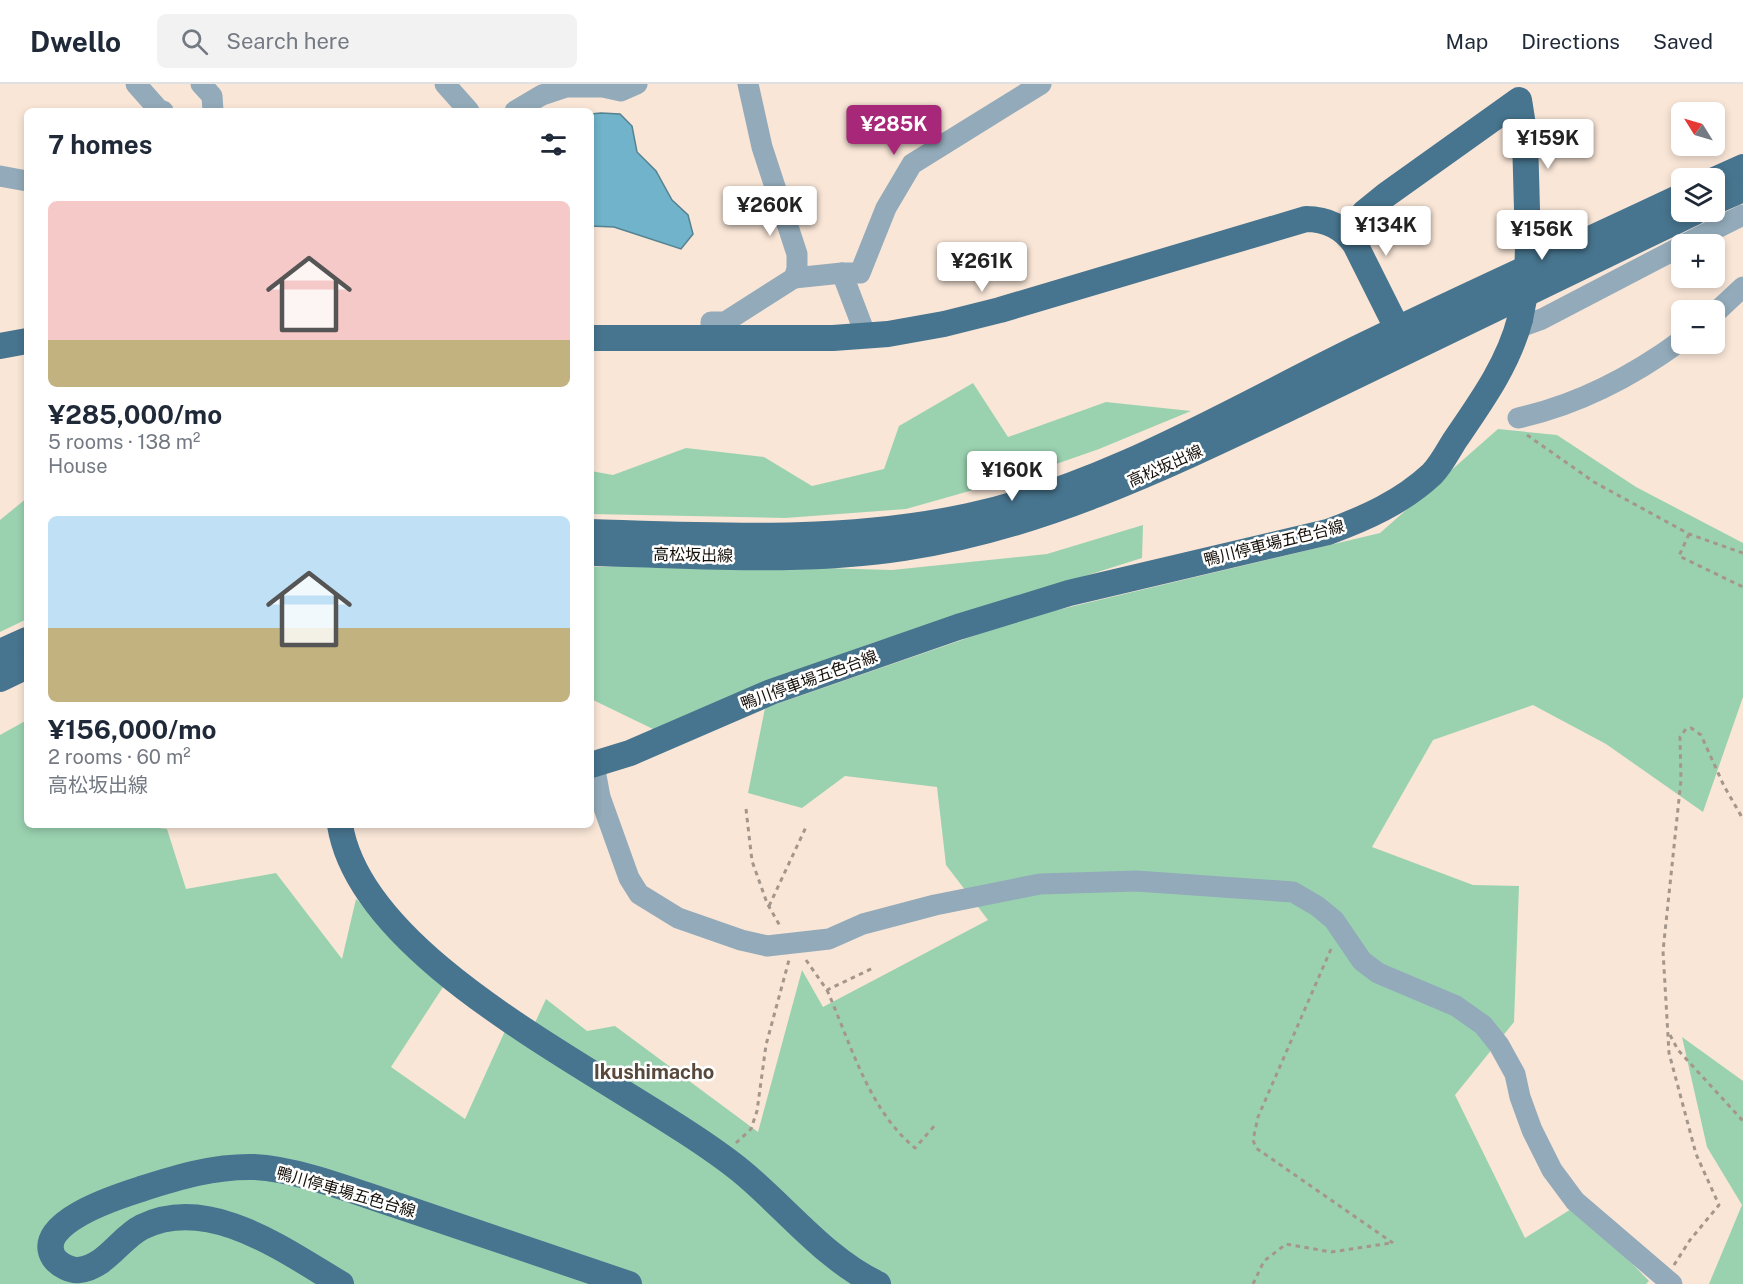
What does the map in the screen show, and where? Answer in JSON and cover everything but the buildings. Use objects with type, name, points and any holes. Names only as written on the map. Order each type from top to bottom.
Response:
[{"type":"main road","name":"鴨川停車場五色台線","points":[[594,765],[672,736],[771,692],[958,627],[1069,593],[1328,532],[1363,519],[1402,497],[1433,472],[1495,378],[1510,351],[1518,324],[1527,285],[1528,245],[1525,138],[1518,92],[1365,212],[1347,233]]},
{"type":"main road","points":[[1725,175],[1743,167]]},
{"type":"main road","points":[[1725,197],[1743,189]]},
{"type":"main road","name":"高松坂出線","points":[[594,553],[830,555],[903,548],[972,535],[1046,515],[1115,489],[1671,202]]},
{"type":"main road","points":[[594,338],[711,339],[866,336],[945,324],[1000,310],[1297,220],[1319,219],[1347,233],[1355,244],[1403,341]]},
{"type":"main road","name":"高松坂出線","points":[[594,532],[762,537],[830,535],[969,516],[1035,498],[1106,472],[1672,222]]},
{"type":"main road","points":[[0,345],[24,341]]},
{"type":"main road","points":[[0,652],[24,641]]},
{"type":"main road","points":[[0,680],[24,668]]},
{"type":"main road","points":[[340,828],[344,850],[359,881],[409,940],[446,972],[503,1015],[719,1155],[741,1171],[825,1247],[878,1284]]},
{"type":"main road","name":"鴨川停車場五色台線","points":[[340,1284],[257,1236],[228,1224],[198,1218],[155,1221],[139,1228],[102,1261],[79,1270],[65,1268],[55,1259],[51,1249],[52,1237],[64,1224],[88,1209],[134,1191],[188,1174],[224,1168],[256,1167],[289,1173],[349,1190],[629,1284]]},
{"type":"street","points":[[136,84],[157,108]]},
{"type":"street","points":[[201,84],[212,96],[213,108]]},
{"type":"street","points":[[445,84],[466,108]]},
{"type":"street","points":[[520,108],[543,95],[566,87],[603,87],[621,91],[637,84]]},
{"type":"street","points":[[748,84],[762,147],[797,254],[797,269],[794,278]]},
{"type":"street","points":[[711,339],[711,322],[725,322],[794,278],[860,273],[886,208],[912,164],[1041,84]]},
{"type":"street","points":[[0,176],[24,181]]},
{"type":"street","points":[[1705,234],[1743,215]]},
{"type":"street","points":[[1518,324],[1542,319],[1671,251]]},
{"type":"street","points":[[842,273],[866,336]]},
{"type":"street","points":[[1725,304],[1743,287]]},
{"type":"street","points":[[1518,418],[1546,412],[1590,393],[1652,362],[1671,348]]},
{"type":"street","points":[[594,770],[600,797],[629,878],[639,894],[678,918],[741,940],[768,946],[793,945],[829,939],[863,924],[935,905],[1040,884],[1136,881],[1293,892],[1317,906],[1334,920],[1362,961],[1378,973],[1455,1006],[1483,1025],[1499,1045],[1515,1074],[1520,1097],[1532,1130],[1552,1170],[1575,1201],[1669,1282]]},
{"type":"path","points":[[1518,418],[1525,434],[1594,483],[1689,534],[1743,553]]},
{"type":"path","points":[[1689,534],[1679,556],[1743,587]]},
{"type":"path","points":[[1669,1282],[1690,1240],[1719,1205],[1696,1154],[1669,1053],[1670,1033],[1663,951],[1681,780],[1680,737],[1686,729],[1691,728],[1701,735],[1724,786],[1743,819]]},
{"type":"path","points":[[746,809],[752,861],[769,906],[793,945],[827,990],[847,1044],[882,1108],[905,1139],[915,1148],[936,1124]]},
{"type":"path","points":[[769,906],[806,827]]},
{"type":"path","points":[[1253,1284],[1264,1261],[1286,1244],[1330,1252],[1393,1243],[1256,1148],[1253,1140],[1258,1117],[1340,930]]},
{"type":"path","points":[[719,1155],[742,1139],[751,1129],[757,1111],[766,1045],[789,965],[789,951],[793,945]]},
{"type":"path","points":[[827,990],[873,968]]},
{"type":"path","points":[[1670,1033],[1678,1050],[1743,1120]]},
{"type":"green space","points":[[973,383],[1008,437],[1106,402],[1191,411],[1099,449],[1019,477],[906,509],[785,518],[594,514],[594,472],[613,475],[686,448],[764,457],[812,486],[884,469],[899,426]]},
{"type":"green space","points":[[1498,429],[1557,435],[1636,487],[1743,543],[1743,697],[1703,812],[1606,744],[1533,705],[1433,740],[1372,847],[1473,885],[1519,886],[1514,1022],[1455,1095],[1525,1238],[1576,1206],[1649,1281],[1646,1284],[0,1284],[0,735],[24,722],[24,828],[167,829],[186,889],[276,873],[342,959],[356,899],[445,984],[391,1067],[465,1119],[505,1031],[526,1042],[546,999],[587,1031],[615,1026],[758,1132],[802,970],[823,1007],[988,920],[946,865],[937,787],[845,776],[802,808],[748,793],[765,708],[1028,617],[1380,533]]},
{"type":"green space","points":[[24,500],[24,620],[0,632],[0,520]]},
{"type":"green space","points":[[1143,525],[1142,558],[872,643],[655,730],[594,700],[594,567],[689,564],[892,570],[1047,554]]},
{"type":"green space","points":[[1682,1037],[1743,1081],[1743,1284],[1709,1284],[1742,1205],[1707,1147]]},
{"type":"water","points":[[594,114],[620,114],[632,126],[637,152],[656,171],[672,200],[688,215],[693,234],[681,249],[614,227],[594,226]]},
{"type":"district","name":"Ikushimacho","points":[[654,1072]]}]
